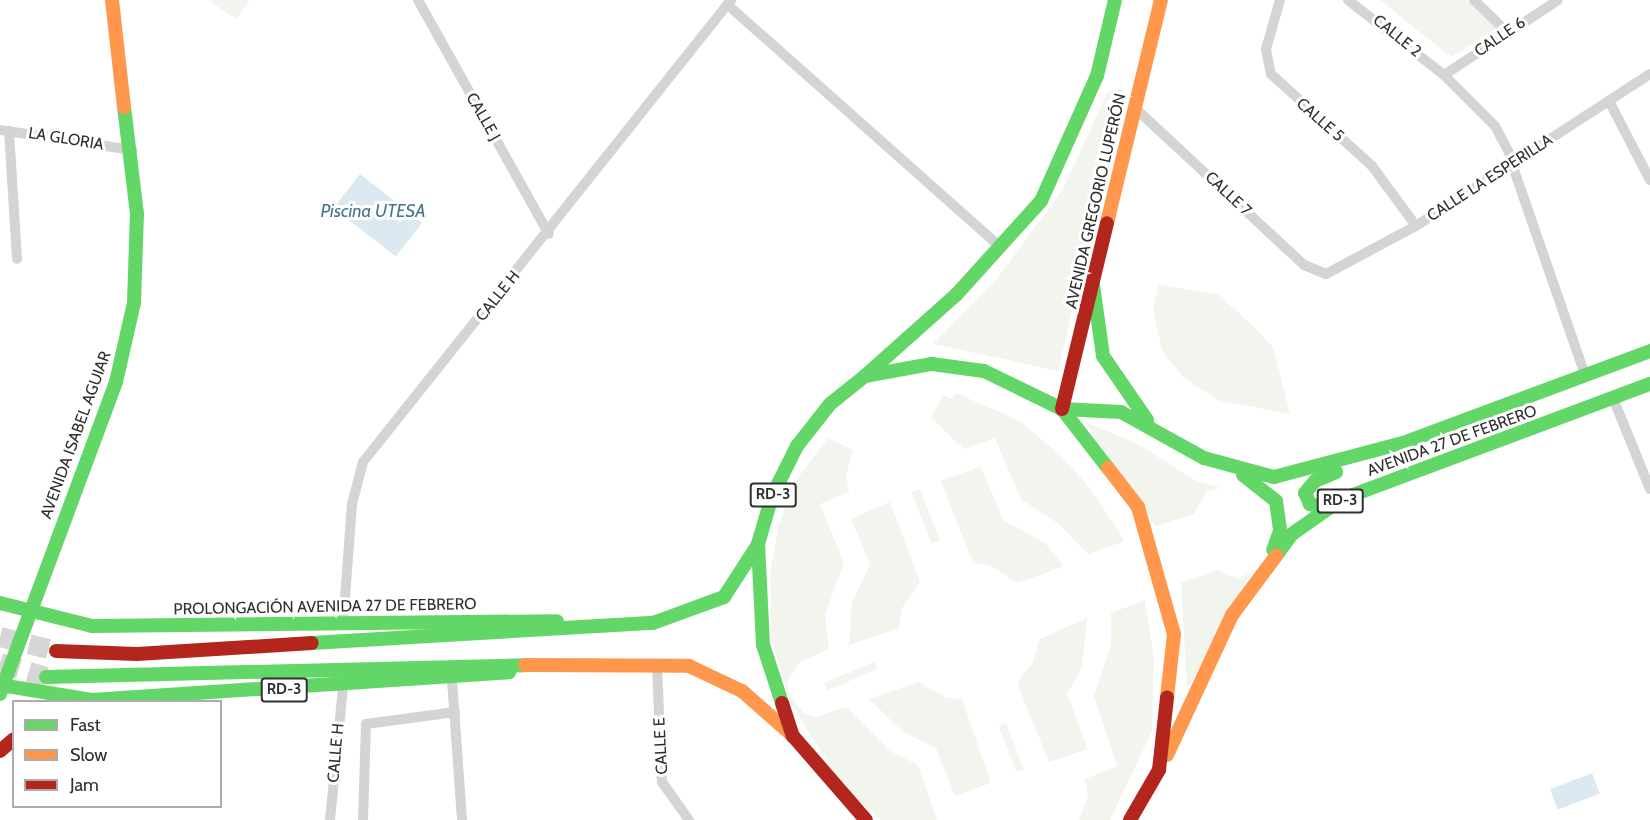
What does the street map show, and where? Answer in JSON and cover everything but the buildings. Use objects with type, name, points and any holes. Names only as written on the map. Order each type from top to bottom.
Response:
[{"type":"main road","name":"AVENIDA ISABEL AGUIAR","points":[[1,688],[129,332],[138,248],[132,150],[112,0]]},
{"type":"main road","name":"AVENIDA GREGORIO LUPERÓN","points":[[865,376],[925,325],[1041,201],[1073,140],[1097,76],[1115,0]]},
{"type":"main road","name":"AVENIDA GREGORIO LUPERÓN","points":[[1062,409],[1161,0]]},
{"type":"main road","points":[[1093,285],[1103,356],[1132,405],[1168,441]]},
{"type":"main road","points":[[1649,351],[1642,362],[1650,373]]},
{"type":"main road","name":"AVENIDA 27 DE FEBRERO","points":[[1062,409],[1121,412],[1168,441],[1235,469],[1274,477],[1380,450],[1649,351]]},
{"type":"main road","name":"RD-3","points":[[793,736],[763,645],[758,544],[772,496],[797,446],[830,404],[865,376],[932,364],[984,371],[1062,409],[1138,507],[1159,565],[1174,634],[1159,770],[1130,820]]},
{"type":"main road","name":"AVENIDA 27 DE FEBRERO","points":[[1159,770],[1233,615],[1269,561],[1292,534],[1327,509],[1650,384]]},
{"type":"main road","points":[[1327,509],[1310,504],[1308,487],[1380,450]]},
{"type":"main road","points":[[1235,469],[1276,501],[1280,531],[1269,561]]},
{"type":"main road","name":"PROLONGACIÓN AVENIDA 27 DE FEBRERO","points":[[56,651],[172,653],[653,623],[724,597],[758,544]]},
{"type":"main road","name":"PROLONGACIÓN AVENIDA 27 DE FEBRERO","points":[[0,603],[29,615],[92,626],[653,623]]},
{"type":"main road","name":"RD-3","points":[[46,677],[567,663],[689,666],[723,679],[793,736],[866,820]]},
{"type":"main road","name":"RD-3","points":[[108,700],[452,680],[567,663]]},
{"type":"main road","name":"RD-3","points":[[1,688],[83,700]]},
{"type":"main road","points":[[0,751],[12,741]]},
{"type":"street","name":"CALLE J","points":[[418,0],[549,234]]},
{"type":"street","name":"CALLE 5","points":[[1280,0],[1266,49],[1271,74],[1379,173],[1416,226]]},
{"type":"street","name":"CALLE 2","points":[[1348,0],[1444,75],[1495,126],[1513,163],[1585,375]]},
{"type":"street","points":[[1474,0],[1506,31]]},
{"type":"street","name":"CALLE 6","points":[[1444,75],[1506,31],[1558,0]]},
{"type":"street","name":"CALLE H","points":[[343,624],[352,504],[363,462],[549,234],[730,3]]},
{"type":"street","points":[[730,3],[999,246]]},
{"type":"street","name":"CALLE LA ESPERILLA","points":[[1326,274],[1416,226],[1650,74]]},
{"type":"street","points":[[1609,101],[1650,180]]},
{"type":"street","name":"CALLE 7","points":[[1134,107],[1304,265],[1326,274]]},
{"type":"street","name":"LA GLORIA","points":[[4,131],[132,150]]},
{"type":"street","points":[[4,131],[17,259]]},
{"type":"street","points":[[1613,398],[1650,489]]},
{"type":"street","name":"CALLE E","points":[[657,664],[662,782],[689,820]]},
{"type":"street","points":[[452,680],[462,820]]},
{"type":"street","name":"CALLE H","points":[[330,820],[342,687]]},
{"type":"street","points":[[363,820],[366,724],[455,711]]},
{"type":"shaded area","points":[[208,0],[250,0],[236,19]]},
{"type":"shaded area","points":[[1380,0],[1467,0],[1500,26],[1451,57]]},
{"type":"shaded area","points":[[1124,89],[1058,371],[933,344],[996,280],[1062,191],[1108,91]]},
{"type":"shaded area","points":[[1159,285],[1217,294],[1250,323],[1273,347],[1290,414],[1217,400],[1182,376],[1162,350],[1153,309]]},
{"type":"shaded area","points":[[956,393],[1020,421],[1060,455],[1089,487],[1125,541],[1088,554],[1059,524],[1021,499],[995,438],[964,449],[931,418],[943,395],[952,399]]},
{"type":"shaded area","points":[[1085,422],[1138,444],[1194,480],[1221,488],[1206,492],[1194,514],[1155,526]]},
{"type":"shaded area","points":[[828,438],[853,450],[846,475],[849,492],[820,504],[844,563],[825,614],[829,649],[800,662],[787,682],[788,693],[804,713],[816,717],[846,707],[890,751],[918,765],[937,820],[881,820],[844,788],[791,704],[771,638],[770,572],[779,525],[793,484]]},
{"type":"shaded area","points":[[981,466],[1003,520],[1045,543],[1064,566],[1018,583],[989,565],[973,563],[941,481]]},
{"type":"shaded area","points":[[920,489],[940,540],[931,544],[912,492]]},
{"type":"shaded area","points":[[890,502],[920,582],[902,608],[899,628],[849,645],[852,602],[870,565],[851,519]]},
{"type":"shaded area","points":[[1217,570],[1238,579],[1252,572],[1187,690],[1181,583]]},
{"type":"shaded area","points":[[1145,600],[1154,659],[1152,731],[1110,820],[1079,820],[1088,796],[1085,779],[1117,766],[1094,696],[1111,645],[1111,613]]},
{"type":"shaded area","points":[[1087,618],[1082,668],[1067,694],[1088,749],[1049,762],[1017,683],[1032,664],[1040,639]]},
{"type":"shaded area","points":[[874,662],[877,669],[827,690],[824,683]]},
{"type":"shaded area","points":[[919,682],[946,698],[962,699],[991,783],[955,796],[936,748],[903,732],[869,699]]},
{"type":"shaded area","points":[[1006,723],[1024,770],[1016,773],[999,726]]},
{"type":"water","name":"Piscina UTESA","points":[[360,174],[422,223],[396,257],[334,208]]},
{"type":"water","points":[[1592,773],[1600,794],[1558,810],[1550,789]]},
{"type":"tunnel","points":[[0,637],[56,651]]},
{"type":"tunnel","points":[[0,663],[46,677]]},
{"type":"traffic: fast","points":[[865,376],[956,295],[1041,201],[1097,76],[1115,0]]},
{"type":"traffic: fast","points":[[0,694],[116,382],[134,303],[137,214],[124,107]]},
{"type":"traffic: fast","points":[[1093,285],[1103,356],[1147,420]]},
{"type":"traffic: fast","points":[[1062,409],[1121,412],[1204,458],[1274,477],[1403,443],[1650,351]]},
{"type":"traffic: fast","points":[[782,703],[763,645],[758,544],[772,496],[797,446],[830,404],[865,376],[932,364],[984,371],[1062,409],[1108,468]]},
{"type":"traffic: fast","points":[[1276,556],[1292,534],[1342,499],[1650,384]]},
{"type":"traffic: fast","points":[[1327,509],[1310,504],[1305,493],[1315,481],[1336,472]]},
{"type":"traffic: fast","points":[[1243,475],[1276,501],[1280,531],[1273,550]]},
{"type":"traffic: fast","points":[[312,643],[653,623],[724,597],[757,546]]},
{"type":"traffic: fast","points":[[0,603],[92,626],[557,621]]},
{"type":"traffic: fast","points":[[46,677],[525,665]]},
{"type":"traffic: fast","points":[[0,685],[92,700],[509,672]]},
{"type":"traffic: slow","points":[[112,0],[124,107]]},
{"type":"traffic: slow","points":[[1107,223],[1161,0]]},
{"type":"traffic: slow","points":[[1108,468],[1138,507],[1174,634],[1167,697]]},
{"type":"traffic: slow","points":[[1167,755],[1232,615],[1276,556]]},
{"type":"traffic: slow","points":[[525,665],[689,666],[742,691],[791,734]]},
{"type":"traffic: jam","points":[[1062,409],[1107,223]]},
{"type":"traffic: jam","points":[[56,651],[137,654],[312,643]]},
{"type":"traffic: jam","points":[[1130,820],[1159,770],[1167,697]]},
{"type":"traffic: jam","points":[[782,703],[793,736],[866,820]]},
{"type":"traffic: jam","points":[[0,751],[12,741]]}]
